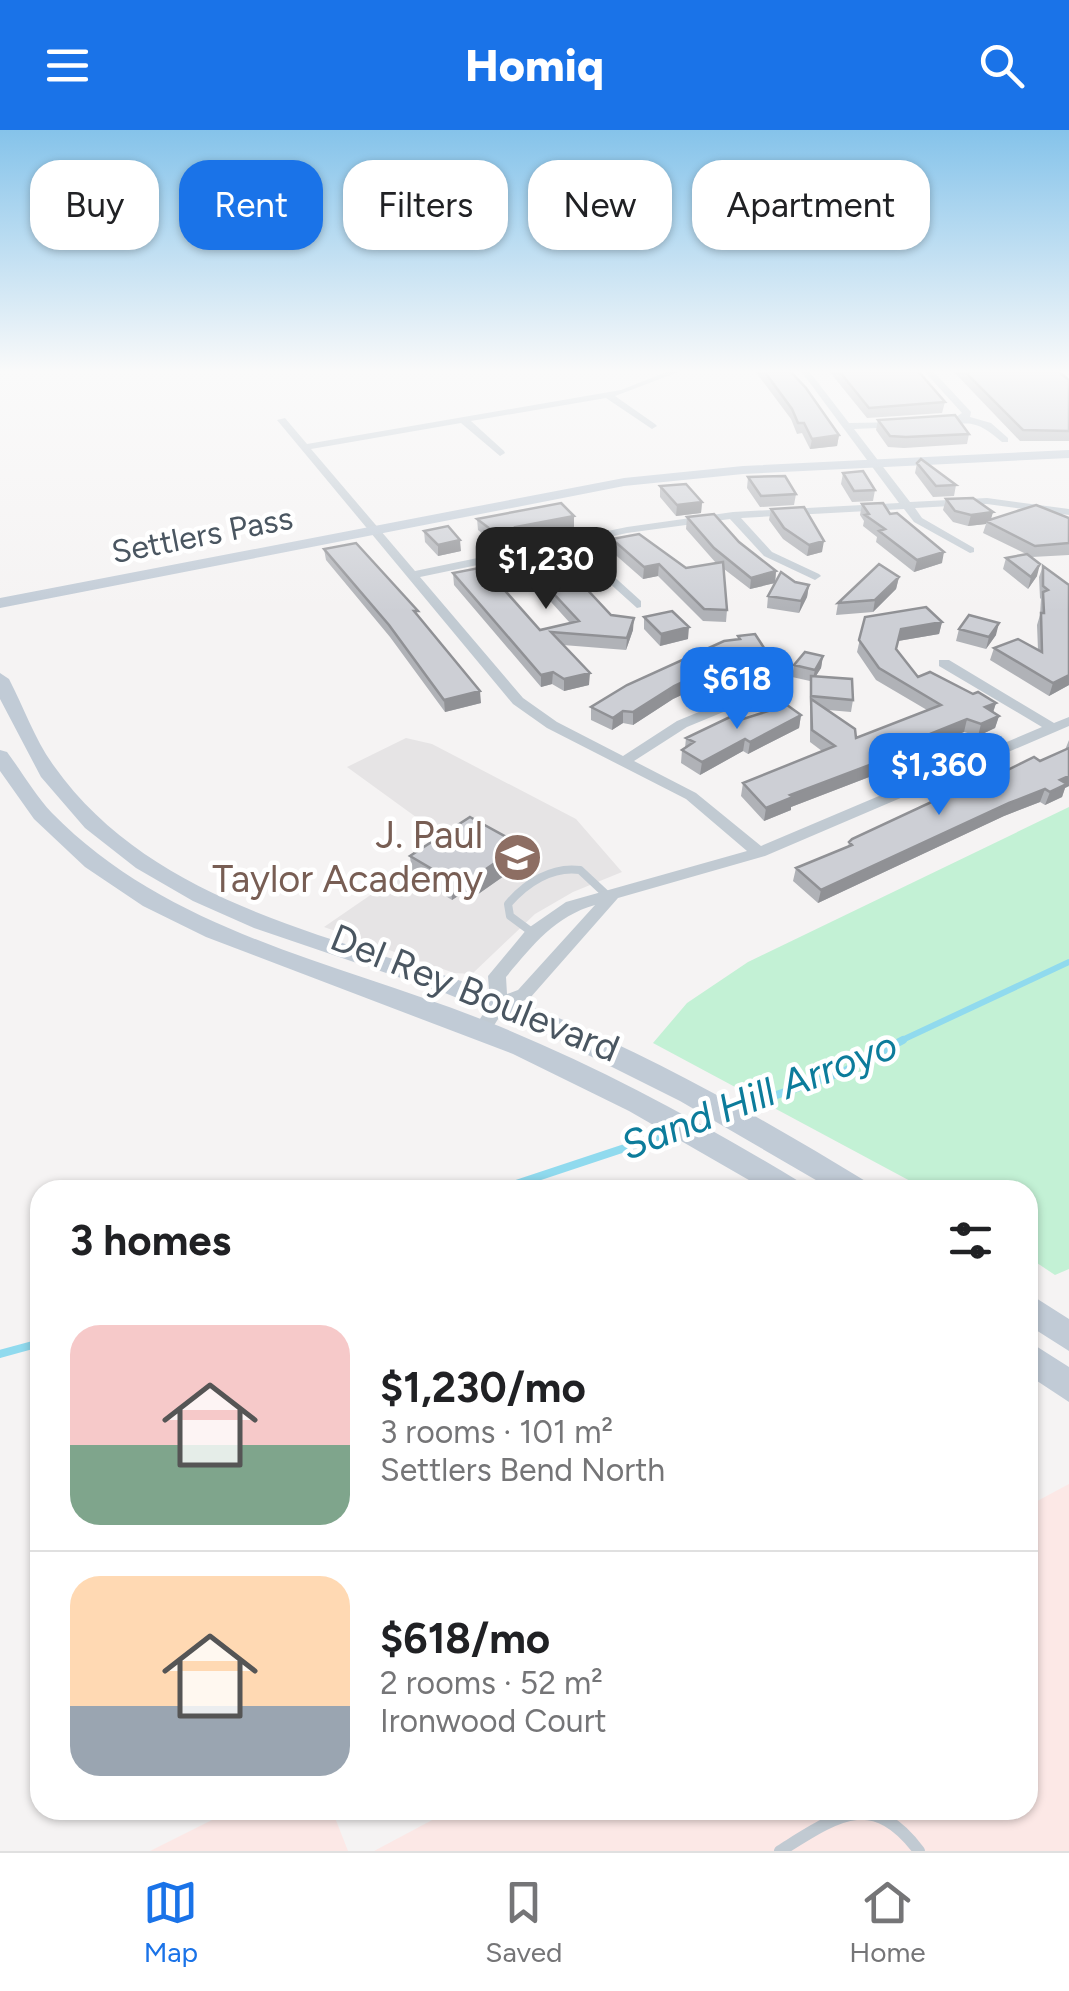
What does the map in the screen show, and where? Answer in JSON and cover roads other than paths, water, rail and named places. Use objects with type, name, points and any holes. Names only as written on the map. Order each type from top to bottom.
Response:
[{"type":"main road","name":"Settlers Pass","points":[[0,603],[658,478],[1069,454]]},
{"type":"main road","name":"Del Rey Boulevard","points":[[0,679],[30,744],[59,787],[102,830],[140,859],[262,922],[499,1004],[645,1070],[841,1180]]},
{"type":"main road","name":"Del Rey Boulevard","points":[[0,756],[29,800],[57,831],[100,867],[153,902],[231,940],[482,1030],[546,1057],[650,1109],[773,1180]]},
{"type":"main road","points":[[1038,1314],[1069,1337]]},
{"type":"main road","points":[[1038,1364],[1069,1387]]},
{"type":"street","points":[[308,451],[518,701],[552,725],[690,796],[759,854]]},
{"type":"street","points":[[866,451],[927,529],[970,550]]},
{"type":"street","points":[[412,575],[570,542],[734,515],[1001,502],[1069,512]]},
{"type":"street","points":[[734,515],[768,554],[815,576]]},
{"type":"street","points":[[570,542],[637,604]]},
{"type":"street","points":[[944,664],[1053,728]]},
{"type":"street","points":[[624,760],[682,724],[757,694]]},
{"type":"street","points":[[499,1004],[496,976],[533,933],[572,906],[759,854],[1069,721]]},
{"type":"street","points":[[482,1030],[499,1004],[524,994],[610,898]]},
{"type":"lane","points":[[533,933],[510,916],[508,904],[515,894],[550,874],[580,870],[610,898]]},
{"type":"lane","points":[[780,1851],[833,1820]]},
{"type":"lane","points":[[890,1820],[919,1851]]},
{"type":"waterway","name":"Sand Hill Arroyo","points":[[898,1042],[1069,962]]},
{"type":"waterway","name":"Sand Hill Arroyo","points":[[736,1109],[843,1072],[903,1040]]},
{"type":"waterway","name":"Sand Hill Arroyo","points":[[528,1180],[673,1132]]},
{"type":"waterway","name":"Sand Hill Arroyo","points":[[0,1354],[30,1346]]},
{"type":"place","name":"J. Paul Taylor Academy","points":[[518,857]]}]
